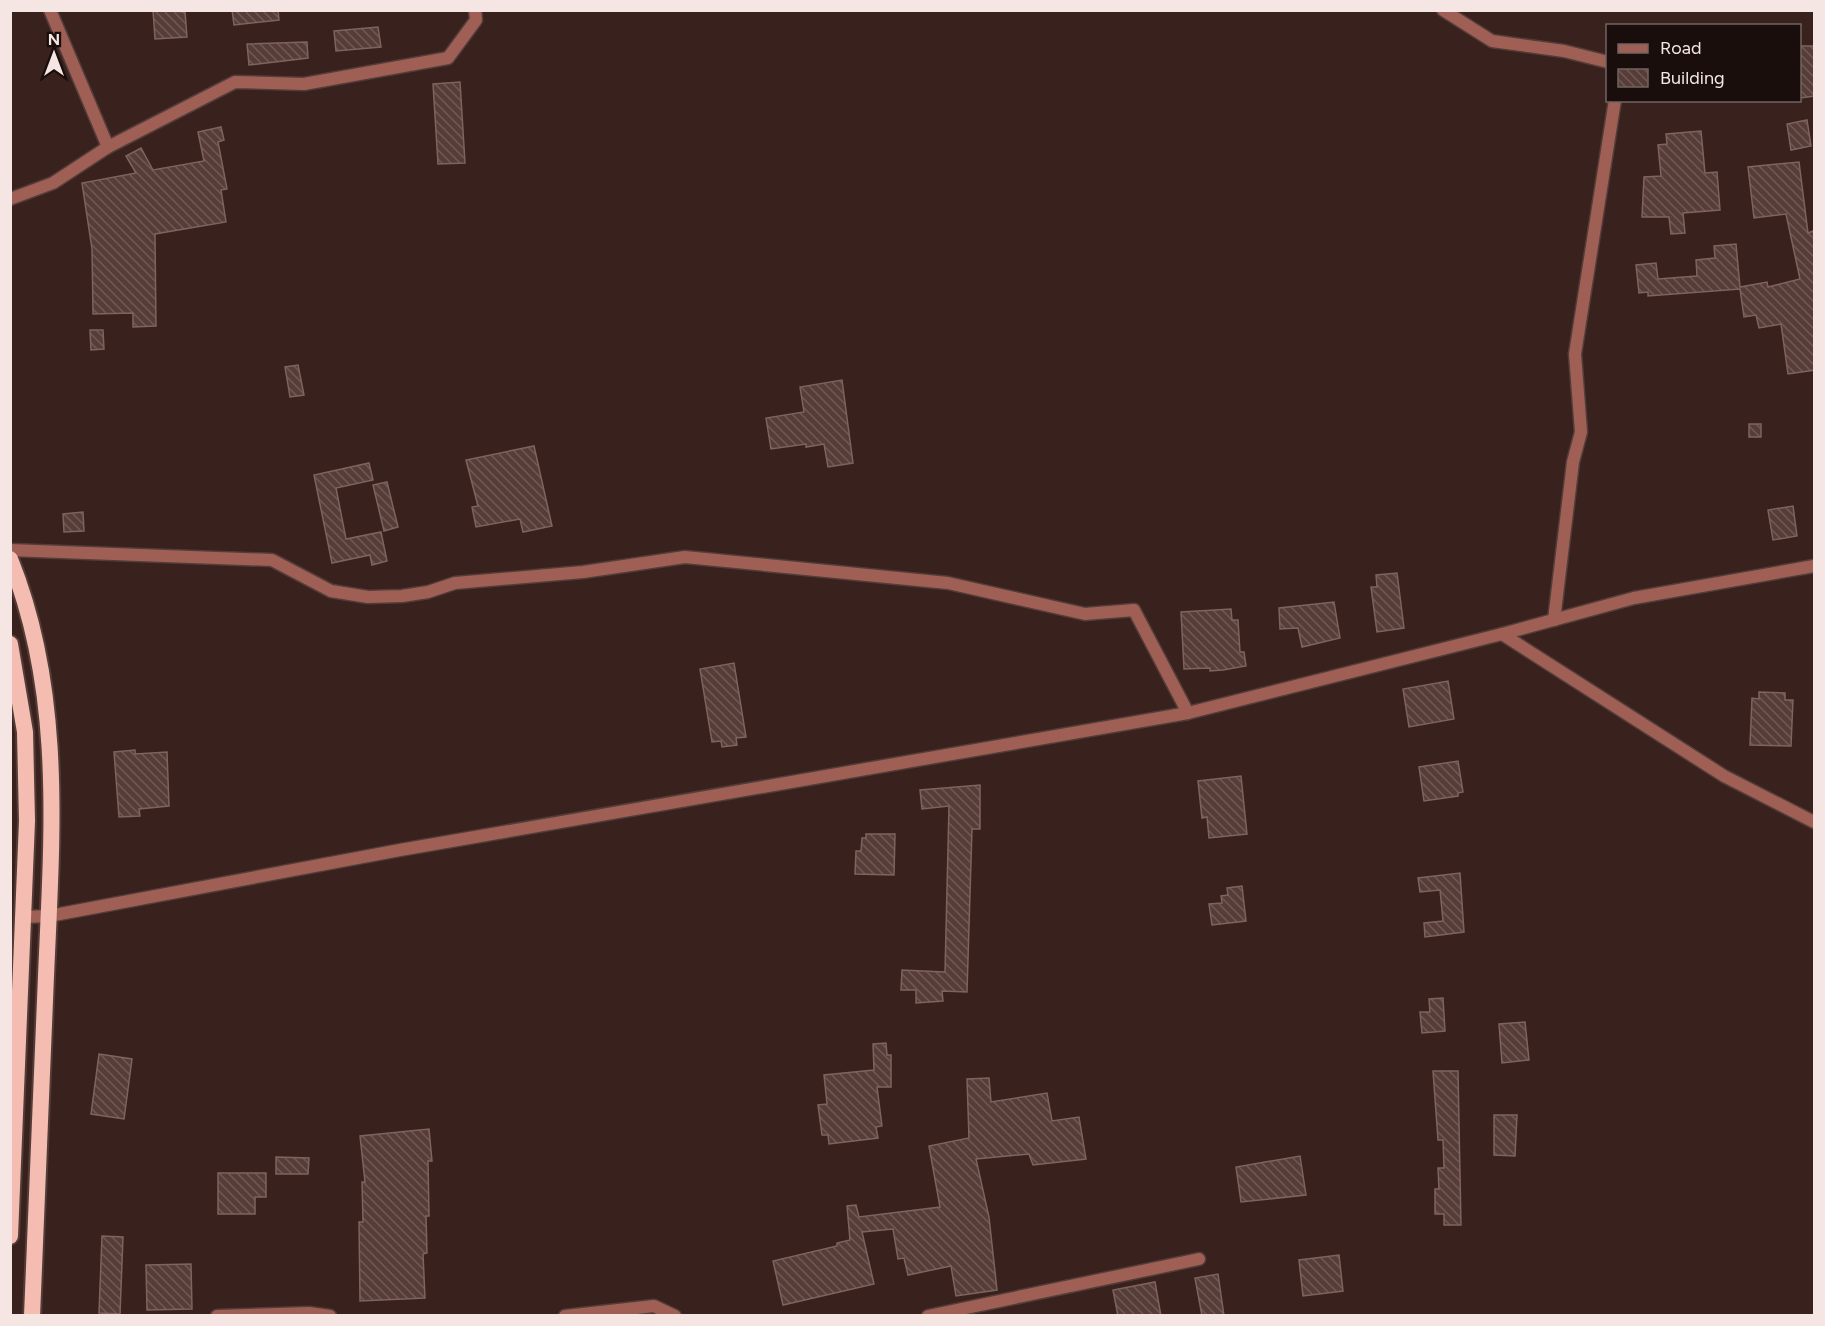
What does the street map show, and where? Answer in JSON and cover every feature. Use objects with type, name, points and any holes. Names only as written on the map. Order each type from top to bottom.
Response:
[{"type":"highway","points":[[10,560],[40,652],[47,693],[52,784],[49,916],[32,1316]]},
{"type":"highway","points":[[10,644],[20,693],[27,775],[24,916],[14,1059],[10,1236]]},
{"type":"street","points":[[50,10],[108,147]]},
{"type":"street","points":[[10,199],[53,183],[108,147],[235,82],[304,84],[448,58],[477,20],[475,10]]},
{"type":"street","points":[[1443,10],[1492,41],[1564,51],[1606,62]]},
{"type":"street","points":[[1554,620],[1569,485],[1581,432],[1575,354],[1615,102]]},
{"type":"street","points":[[10,550],[272,560],[331,591],[368,597],[402,596],[428,592],[455,583],[583,572],[672,557],[929,580],[1085,614],[1134,610],[1188,713]]},
{"type":"street","points":[[24,916],[49,916],[400,849],[1188,713],[1502,634],[1634,598],[1815,566]]},
{"type":"street","points":[[1502,634],[1724,777],[1815,822]]},
{"type":"street","points":[[928,1316],[1198,1259]]},
{"type":"street","points":[[565,1316],[654,1306],[675,1316]]},
{"type":"street","points":[[217,1316],[309,1313],[330,1316]]},
{"type":"building","points":[[153,10],[185,12],[187,37],[155,39]]},
{"type":"building","points":[[232,10],[278,10],[279,20],[234,25]]},
{"type":"building","points":[[378,27],[381,47],[336,51],[334,31]]},
{"type":"building","points":[[307,42],[308,58],[249,65],[247,44]]},
{"type":"building","points":[[1801,46],[1815,46],[1815,96],[1801,98]]},
{"type":"building","points":[[460,82],[465,163],[438,164],[433,84]]},
{"type":"building","points":[[1807,120],[1811,146],[1791,150],[1787,124]]},
{"type":"building","points":[[221,127],[224,140],[218,142],[227,189],[221,190],[226,222],[155,234],[156,326],[133,327],[133,313],[93,314],[92,249],[82,183],[136,173],[126,156],[141,148],[153,170],[204,161],[198,132]]},
{"type":"building","points":[[1701,131],[1705,173],[1717,172],[1720,210],[1683,213],[1685,233],[1671,234],[1669,217],[1642,217],[1644,177],[1661,176],[1658,145],[1667,144],[1666,134]]},
{"type":"building","points":[[1799,162],[1808,233],[1813,231],[1815,239],[1815,370],[1788,374],[1781,324],[1759,328],[1756,315],[1744,317],[1740,289],[1648,296],[1648,292],[1639,293],[1636,265],[1656,263],[1658,279],[1697,276],[1696,260],[1715,258],[1714,246],[1736,244],[1740,287],[1767,282],[1768,287],[1800,279],[1786,214],[1754,218],[1748,167]]},
{"type":"building","points":[[90,330],[103,330],[104,349],[91,350]]},
{"type":"building","points":[[298,365],[304,395],[290,397],[285,367]]},
{"type":"building","points":[[842,380],[853,463],[828,467],[824,444],[771,449],[766,418],[804,412],[800,387]]},
{"type":"building","points":[[1749,424],[1761,424],[1761,437],[1749,437]]},
{"type":"building","points":[[534,446],[552,526],[523,532],[520,519],[476,527],[472,507],[478,506],[466,460]]},
{"type":"building","points":[[369,463],[373,480],[336,488],[346,539],[381,532],[387,561],[372,565],[370,555],[332,563],[314,475]]},
{"type":"building","points":[[387,482],[398,527],[384,531],[373,485]]},
{"type":"building","points":[[1793,506],[1797,536],[1773,540],[1768,510]]},
{"type":"building","points":[[83,512],[84,531],[64,532],[63,514]]},
{"type":"building","points":[[1397,573],[1404,628],[1377,632],[1371,587],[1377,587],[1376,575]]},
{"type":"building","points":[[1334,602],[1340,638],[1302,647],[1298,628],[1280,629],[1279,608]]},
{"type":"building","points":[[1231,609],[1232,620],[1238,620],[1240,652],[1244,652],[1246,666],[1210,671],[1210,668],[1184,669],[1181,612]]},
{"type":"building","points":[[734,663],[746,737],[736,738],[737,745],[722,747],[721,741],[712,742],[700,669]]},
{"type":"building","points":[[1448,681],[1454,719],[1409,727],[1403,689]]},
{"type":"building","points":[[1759,692],[1785,693],[1785,700],[1793,700],[1791,746],[1750,745],[1752,698],[1759,699]]},
{"type":"building","points":[[135,750],[135,754],[167,752],[169,806],[139,809],[140,816],[119,817],[114,752]]},
{"type":"building","points":[[1458,761],[1463,792],[1458,793],[1458,796],[1424,801],[1419,767]]},
{"type":"building","points":[[1241,776],[1247,834],[1209,838],[1207,817],[1202,818],[1198,781]]},
{"type":"building","points":[[980,785],[980,829],[972,829],[967,992],[942,991],[943,1001],[916,1003],[916,990],[901,990],[902,970],[945,972],[949,806],[922,809],[920,790]]},
{"type":"building","points":[[866,834],[895,834],[894,875],[855,874],[856,851],[861,851],[862,838],[866,838]]},
{"type":"building","points":[[1460,873],[1464,932],[1425,937],[1424,923],[1443,921],[1440,890],[1420,892],[1418,878]]},
{"type":"building","points":[[1242,886],[1246,921],[1212,925],[1209,904],[1222,903],[1221,896],[1228,895],[1227,888]]},
{"type":"building","points":[[1443,998],[1445,1031],[1422,1033],[1420,1012],[1430,1012],[1429,999]]},
{"type":"building","points":[[1525,1022],[1529,1060],[1502,1063],[1499,1024]]},
{"type":"building","points":[[886,1043],[887,1055],[891,1055],[891,1087],[877,1087],[882,1126],[876,1127],[878,1138],[829,1144],[828,1135],[822,1135],[818,1105],[827,1104],[824,1075],[874,1070],[873,1044]]},
{"type":"building","points":[[99,1054],[132,1059],[124,1119],[91,1114]]},
{"type":"building","points":[[1433,1071],[1458,1071],[1461,1225],[1444,1225],[1444,1214],[1435,1214],[1435,1189],[1439,1189],[1438,1168],[1444,1168],[1443,1140],[1438,1140]]},
{"type":"building","points":[[989,1078],[991,1102],[1047,1093],[1052,1121],[1079,1117],[1086,1159],[1033,1165],[1029,1154],[976,1159],[989,1217],[997,1290],[956,1296],[951,1266],[908,1275],[904,1258],[898,1259],[893,1229],[862,1232],[874,1284],[783,1305],[773,1261],[837,1246],[837,1243],[850,1240],[847,1206],[856,1205],[859,1217],[940,1207],[929,1146],[969,1138],[967,1079]]},
{"type":"building","points":[[1494,1115],[1517,1115],[1515,1156],[1494,1155]]},
{"type":"building","points":[[429,1129],[432,1161],[428,1161],[429,1216],[426,1216],[427,1253],[423,1254],[425,1298],[360,1301],[359,1222],[363,1222],[362,1182],[365,1182],[360,1136]]},
{"type":"building","points":[[1300,1156],[1306,1195],[1241,1202],[1236,1167]]},
{"type":"building","points":[[276,1157],[309,1158],[308,1174],[276,1174]]},
{"type":"building","points":[[218,1173],[266,1173],[266,1197],[255,1197],[255,1214],[218,1214]]},
{"type":"building","points":[[102,1236],[123,1237],[120,1314],[99,1313]]},
{"type":"building","points":[[1339,1255],[1343,1291],[1303,1296],[1299,1260]]},
{"type":"building","points":[[191,1264],[192,1309],[147,1310],[146,1265]]},
{"type":"building","points":[[1218,1274],[1224,1316],[1202,1316],[1195,1278]]},
{"type":"building","points":[[1155,1282],[1161,1316],[1118,1316],[1113,1290]]}]
